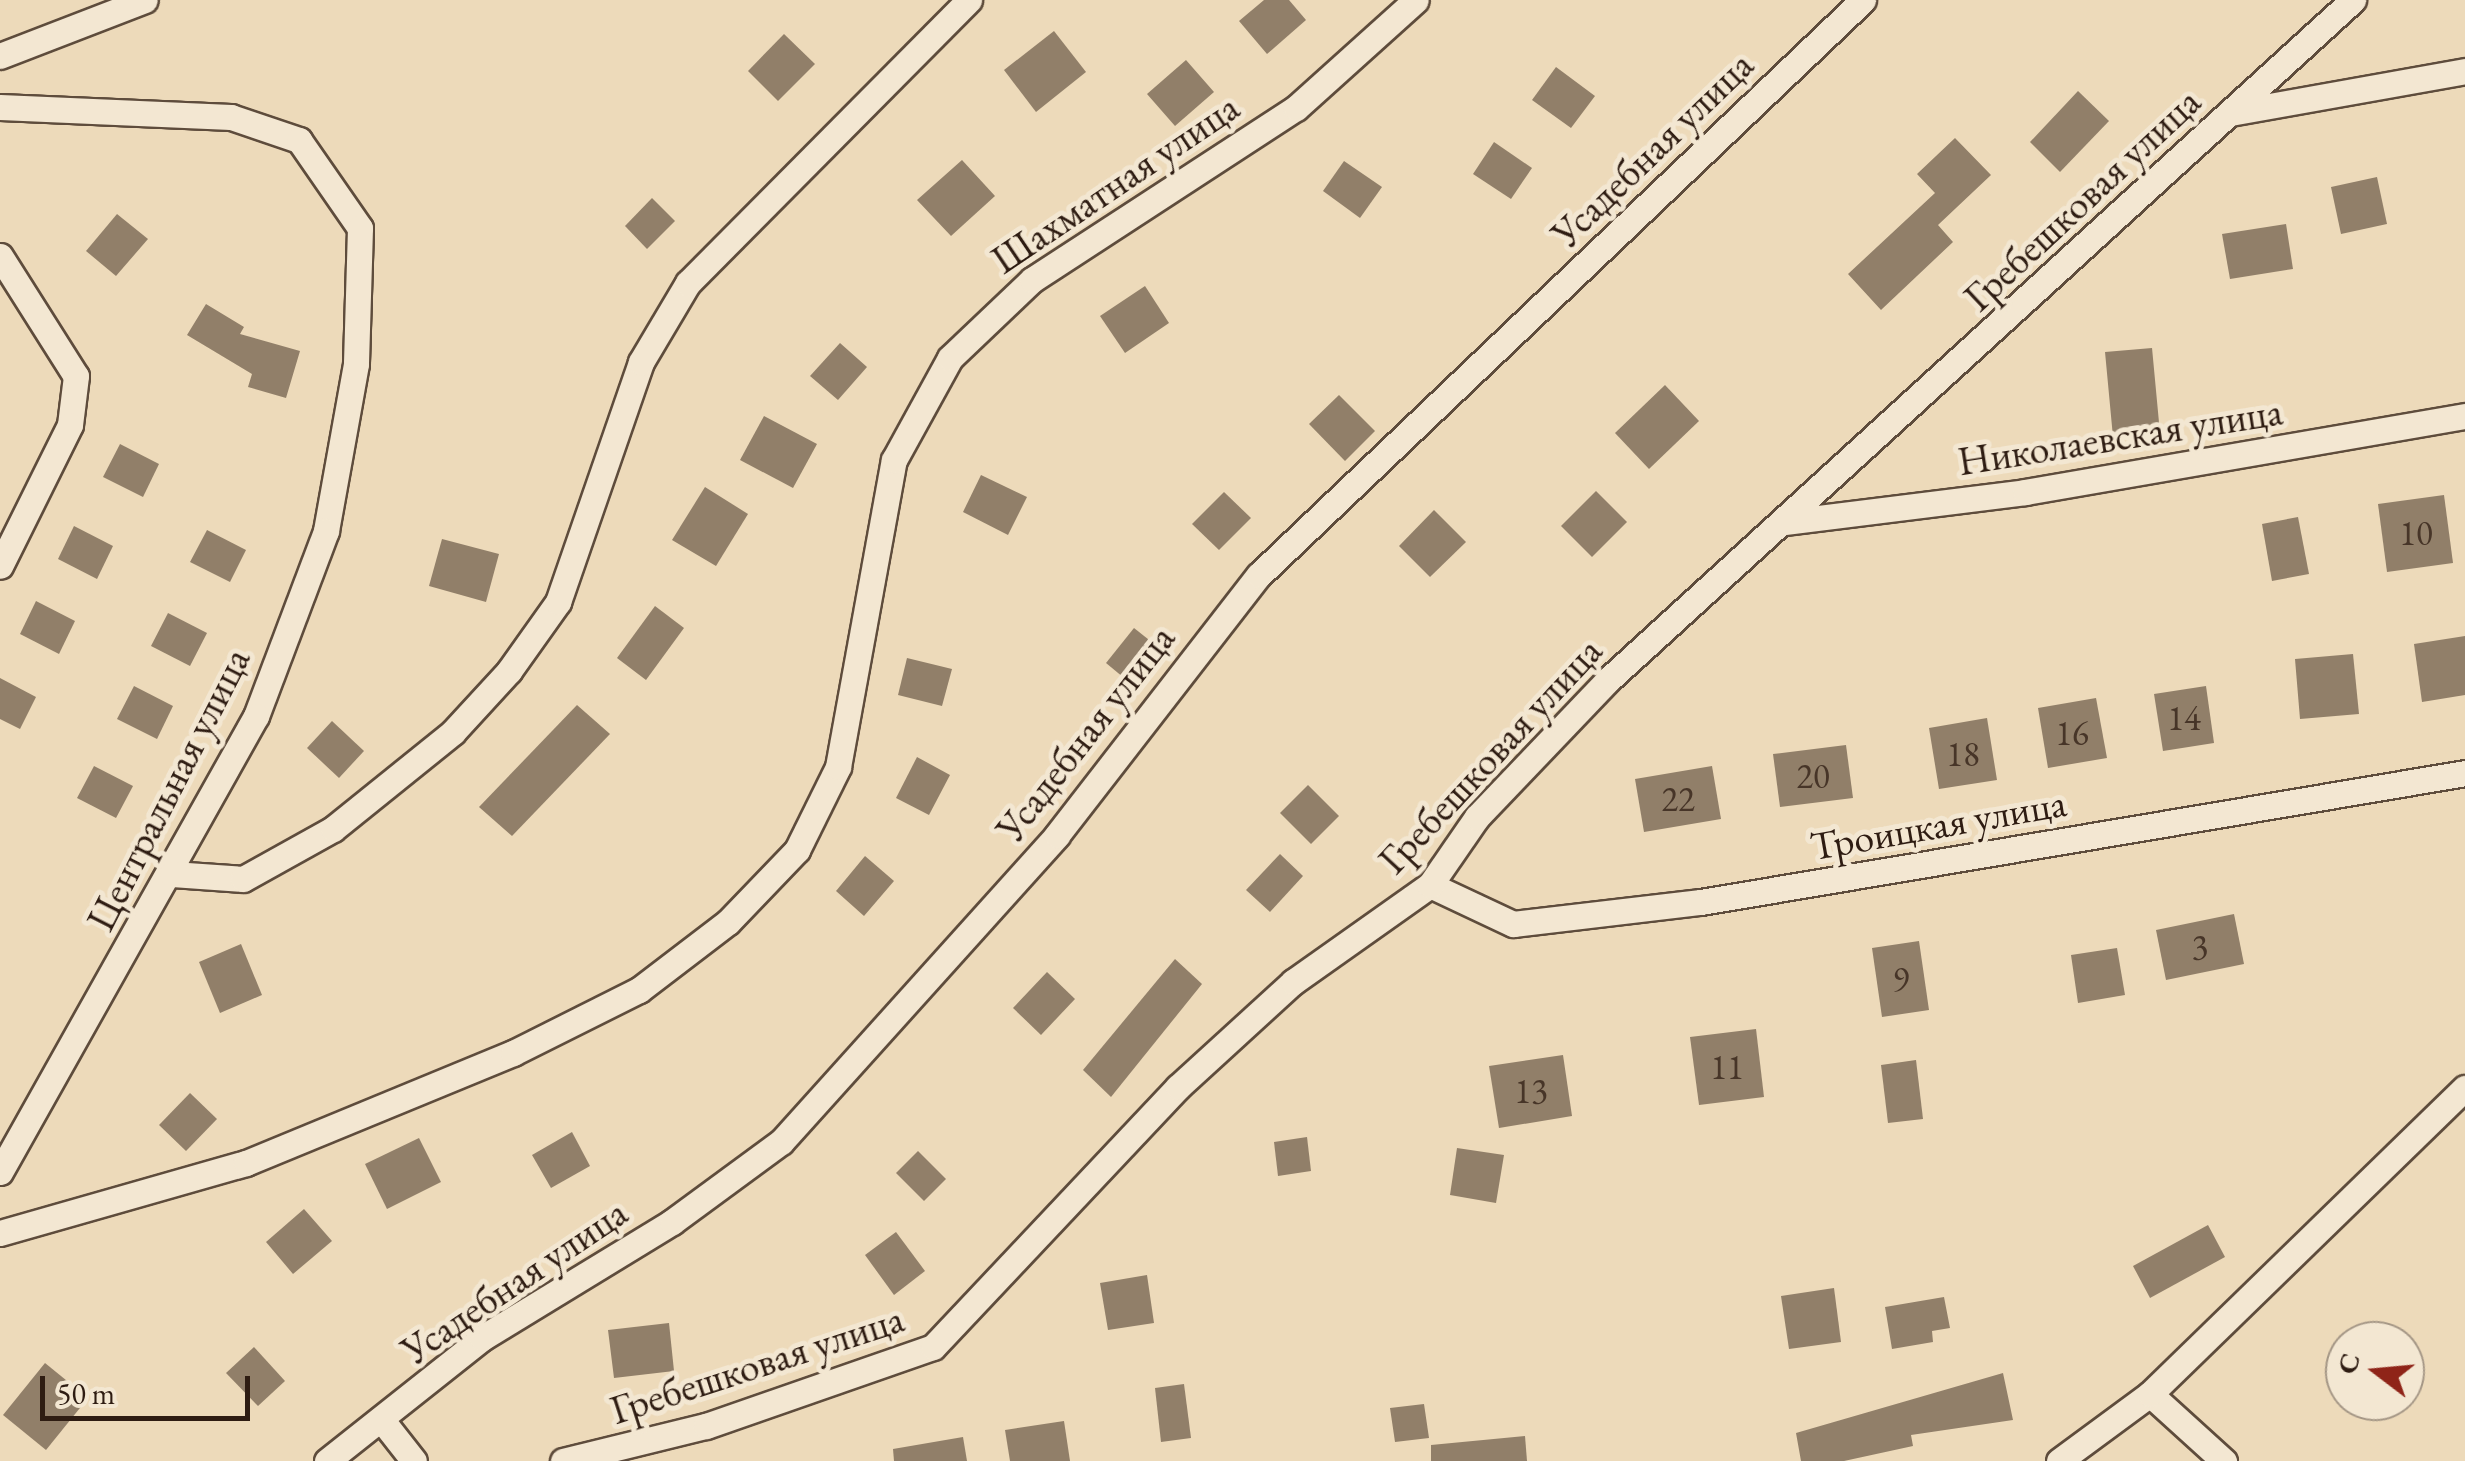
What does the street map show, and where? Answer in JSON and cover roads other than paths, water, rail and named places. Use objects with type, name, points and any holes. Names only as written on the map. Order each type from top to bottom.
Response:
[{"type":"street","points":[[0,56],[145,0]]},
{"type":"street","points":[[172,874],[243,878],[333,829],[453,732],[509,672],[558,602],[641,362],[688,283],[969,0]]},
{"type":"street","name":"Шахматная улица","points":[[0,1233],[246,1163],[512,1053],[639,990],[728,922],[797,850],[838,767],[894,460],[912,412],[994,310],[1296,108],[1416,0]]},
{"type":"street","name":"Усадебная улица","points":[[327,1461],[482,1338],[672,1222],[781,1142],[1057,835],[1259,575],[1864,0]]},
{"type":"street","name":"Гребешковая улица","points":[[563,1461],[706,1426],[933,1346],[1178,1086],[1293,982],[1430,885],[1478,817],[1608,680],[2353,0]]},
{"type":"street","points":[[2230,113],[2465,72]]},
{"type":"street","name":"Центральная улица","points":[[0,107],[231,116],[299,140],[360,228],[356,364],[326,530],[256,716],[172,874],[0,1172]]},
{"type":"street","points":[[0,256],[76,376],[70,425],[0,566]]},
{"type":"street","name":"Николаевская улица","points":[[1785,522],[2025,492],[2465,416]]},
{"type":"street","name":"Троицкая улица","points":[[1430,885],[1513,924],[1701,902],[2465,773]]},
{"type":"street","points":[[2059,1461],[2150,1394],[2465,1088]]},
{"type":"street","points":[[2150,1394],[2224,1461]]},
{"type":"street","points":[[381,1420],[414,1461]]}]
